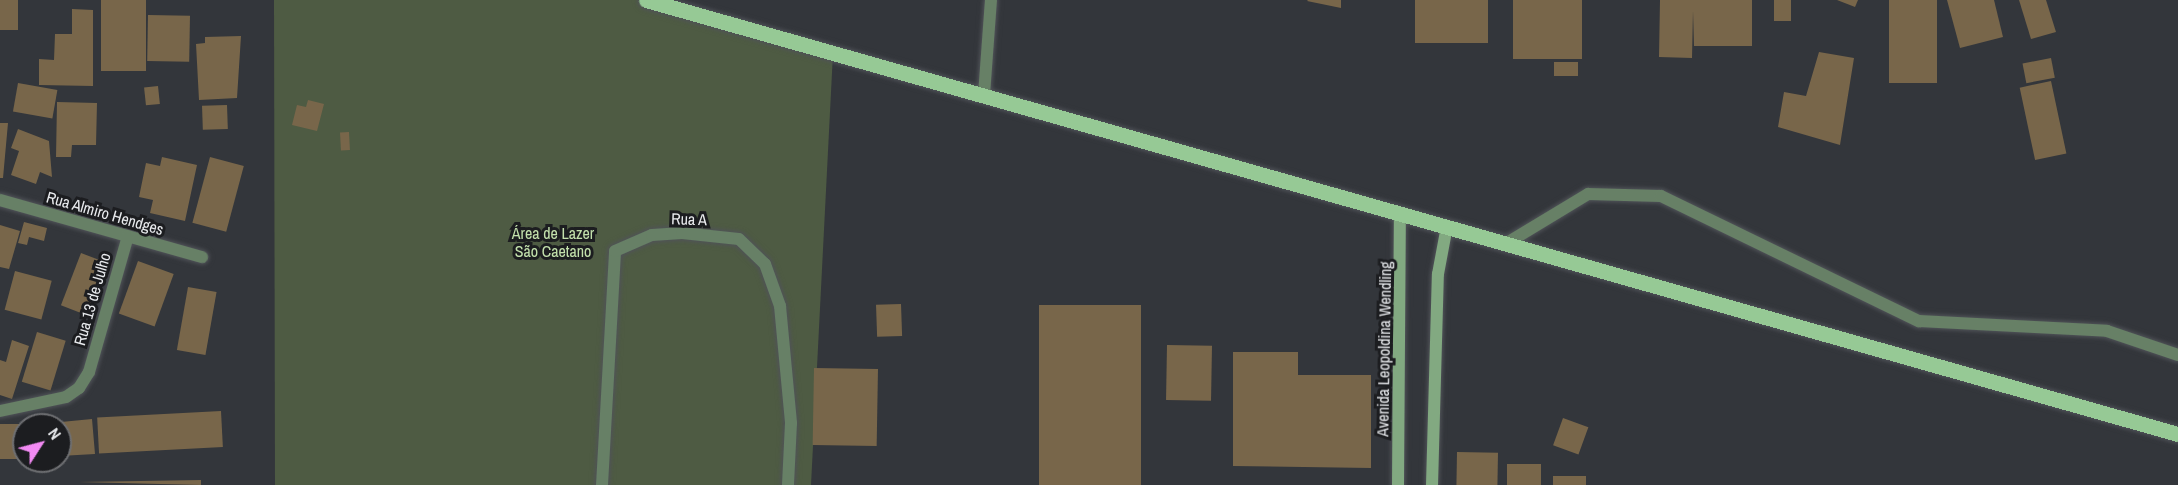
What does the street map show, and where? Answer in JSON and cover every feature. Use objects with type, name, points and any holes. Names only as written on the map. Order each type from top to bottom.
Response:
[{"type":"main road","points":[[646,0],[2178,434]]},
{"type":"street","points":[[984,94],[991,0]]},
{"type":"street","points":[[1508,243],[1588,194],[1661,196],[1919,321],[2107,331],[2178,355]]},
{"type":"street","name":"Rua Almiro Hendges","points":[[0,200],[202,257]]},
{"type":"street","name":"Avenida Leopoldina Wendling","points":[[1398,485],[1400,213]]},
{"type":"street","points":[[1432,485],[1438,274],[1447,226]]},
{"type":"street","name":"Rua A","points":[[602,485],[615,251],[652,236],[682,233],[739,239],[765,264],[780,306],[790,423],[788,485]]},
{"type":"street","name":"Rua 13 de Julho","points":[[0,411],[66,397],[89,372],[128,236]]},
{"type":"green space","name":"Área de Lazer São Caetano","points":[[274,0],[646,0],[833,53],[811,485],[275,485]]},
{"type":"building","points":[[0,0],[18,0],[18,30],[0,30]]},
{"type":"building","points":[[101,0],[146,0],[146,71],[101,71]]},
{"type":"building","points":[[1341,0],[1341,8],[1307,1]]},
{"type":"building","points":[[1415,0],[1488,0],[1488,43],[1415,43]]},
{"type":"building","points":[[1513,0],[1582,0],[1582,59],[1513,59]]},
{"type":"building","points":[[1660,0],[1752,0],[1752,46],[1694,46],[1693,11],[1692,58],[1659,57]]},
{"type":"building","points":[[1774,0],[1791,0],[1791,21],[1774,21]]},
{"type":"building","points":[[1837,0],[1858,0],[1855,7]]},
{"type":"building","points":[[1889,0],[1937,0],[1937,83],[1889,83]]},
{"type":"building","points":[[1947,0],[1994,0],[2003,37],[1960,48]]},
{"type":"building","points":[[2019,0],[2046,0],[2056,32],[2031,39]]},
{"type":"building","points":[[72,9],[93,10],[93,86],[39,85],[39,59],[54,60],[55,34],[72,34]]},
{"type":"building","points":[[148,15],[190,16],[189,62],[147,61]]},
{"type":"building","points":[[241,36],[237,98],[199,100],[196,44],[205,43],[205,37]]},
{"type":"building","points":[[1819,52],[1854,58],[1840,145],[1778,127],[1784,92],[1806,96]]},
{"type":"building","points":[[2051,58],[2055,78],[2026,83],[2023,64]]},
{"type":"building","points":[[1554,62],[1578,62],[1578,76],[1554,76]]},
{"type":"building","points":[[2051,81],[2066,153],[2035,160],[2020,88]]},
{"type":"building","points":[[18,83],[57,90],[52,119],[13,112]]},
{"type":"building","points":[[158,86],[160,104],[146,105],[144,87]]},
{"type":"building","points":[[308,100],[324,104],[317,131],[292,125],[297,105],[306,107]]},
{"type":"building","points":[[57,102],[97,103],[96,145],[72,145],[71,157],[56,157]]},
{"type":"building","points":[[227,105],[228,129],[203,130],[202,106]]},
{"type":"building","points":[[0,123],[8,123],[3,178],[0,178]]},
{"type":"building","points":[[18,129],[49,141],[52,177],[40,172],[36,184],[11,175],[19,151],[11,148]]},
{"type":"building","points":[[340,132],[349,132],[350,150],[341,150]]},
{"type":"building","points":[[162,157],[197,165],[185,221],[150,213],[153,200],[139,197],[146,163],[160,166]]},
{"type":"building","points":[[210,157],[244,166],[226,232],[192,223]]},
{"type":"building","points":[[24,222],[47,228],[44,241],[29,237],[27,245],[18,243]]},
{"type":"building","points":[[0,225],[20,231],[9,269],[0,267]]},
{"type":"building","points":[[81,253],[110,264],[90,316],[61,305]]},
{"type":"building","points":[[138,261],[174,274],[155,327],[119,314]]},
{"type":"building","points":[[15,271],[52,281],[41,319],[5,310]]},
{"type":"building","points":[[188,287],[217,292],[205,355],[177,350]]},
{"type":"building","points":[[901,304],[902,336],[877,337],[876,305]]},
{"type":"building","points":[[1039,305],[1141,305],[1141,485],[1039,485]]},
{"type":"building","points":[[37,332],[66,341],[50,390],[22,382]]},
{"type":"building","points":[[12,340],[29,346],[12,399],[0,395],[0,360],[6,362]]},
{"type":"building","points":[[1167,345],[1212,346],[1211,401],[1166,400]]},
{"type":"building","points":[[1233,352],[1298,352],[1298,375],[1371,375],[1371,468],[1233,466]]},
{"type":"building","points":[[814,368],[878,369],[877,446],[813,445]]},
{"type":"building","points":[[221,411],[223,447],[99,453],[97,417]]},
{"type":"building","points":[[1563,418],[1588,427],[1578,454],[1553,445]]},
{"type":"building","points":[[92,419],[95,454],[72,455],[72,421]]},
{"type":"building","points":[[0,424],[12,424],[12,459],[0,459]]},
{"type":"building","points":[[1457,452],[1498,453],[1497,485],[1456,485]]},
{"type":"building","points":[[1507,464],[1541,464],[1541,485],[1507,485]]},
{"type":"building","points":[[1553,476],[1586,476],[1586,485],[1553,485]]},
{"type":"building","points":[[201,480],[201,485],[79,482]]}]
